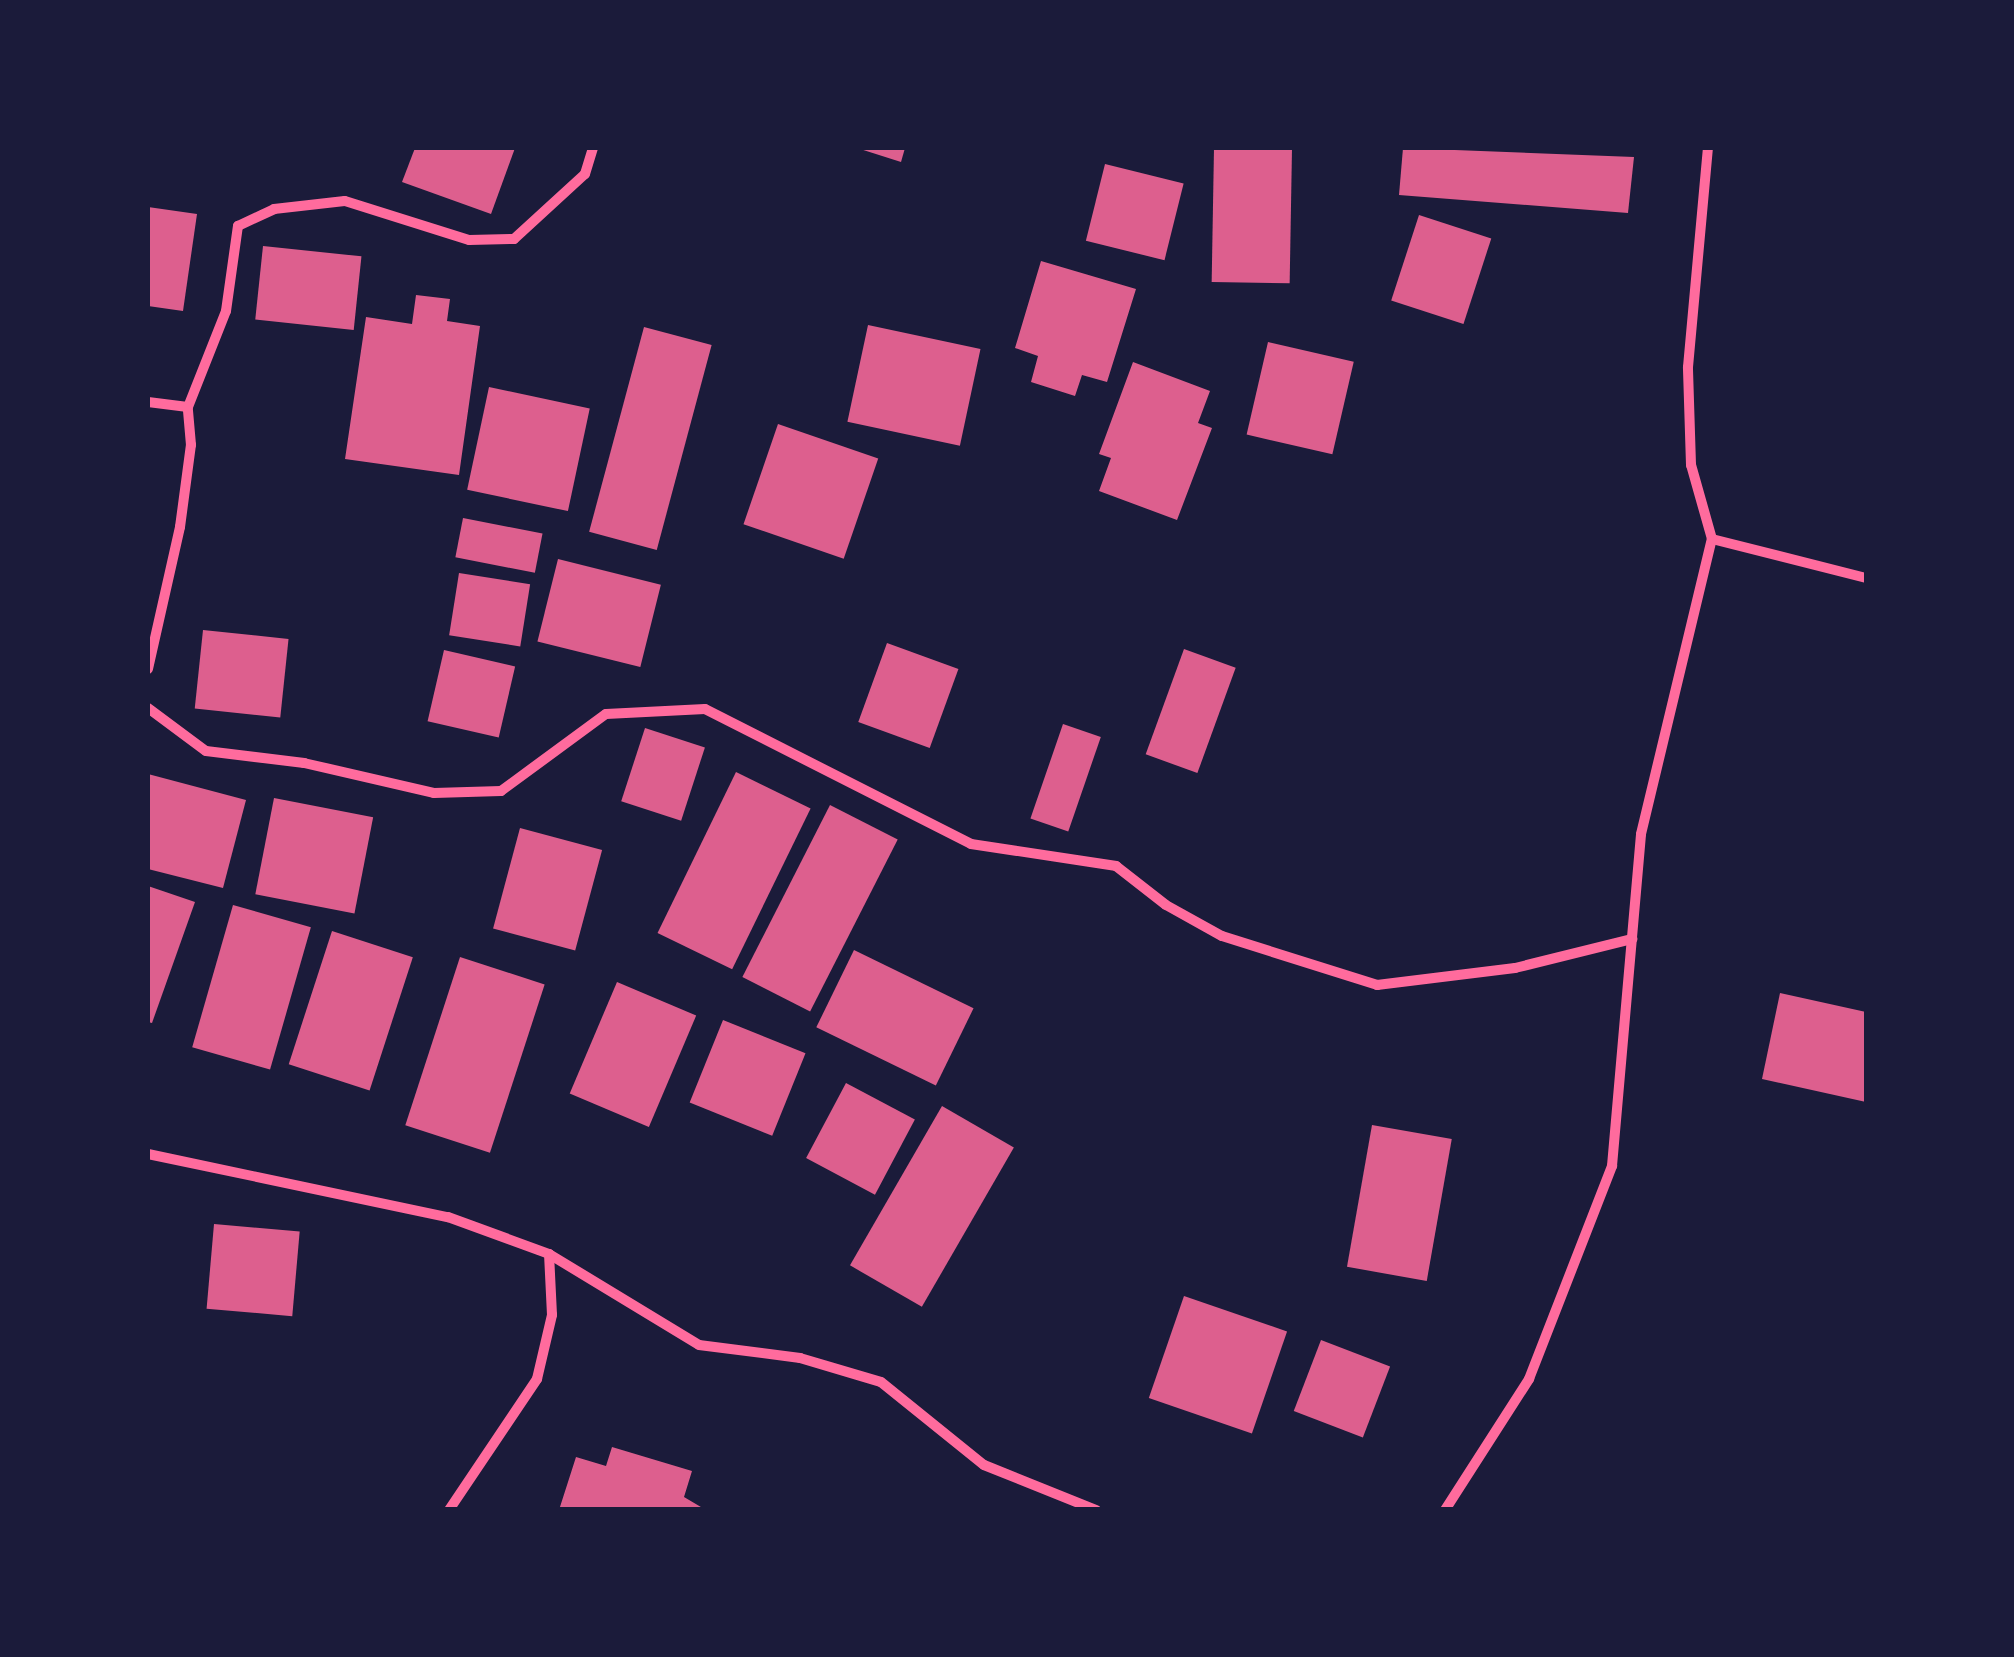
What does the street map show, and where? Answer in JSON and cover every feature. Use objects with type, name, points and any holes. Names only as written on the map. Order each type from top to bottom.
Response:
[{"type":"street","points":[[148,669],[180,528],[191,445],[188,407],[226,311],[238,226],[274,209],[345,202],[468,240],[514,238],[586,174],[593,148]]},
{"type":"street","points":[[1444,1510],[1530,1379],[1612,1166],[1641,834],[1712,539],[1691,466],[1688,367],[1708,148]]},
{"type":"street","points":[[148,402],[188,407]]},
{"type":"street","points":[[1712,539],[1866,578]]},
{"type":"street","points":[[148,708],[206,751],[304,762],[434,793],[501,791],[606,714],[705,709],[971,844],[1116,866],[1166,905],[1222,936],[1378,985],[1516,968],[1632,940]]},
{"type":"street","points":[[148,1154],[339,1199],[448,1217],[548,1254],[699,1345],[800,1358],[881,1382],[984,1465],[1096,1510]]},
{"type":"street","points":[[449,1510],[537,1380],[552,1315],[548,1254]]},
{"type":"building","points":[[415,148],[515,148],[491,214],[402,182]]},
{"type":"building","points":[[857,148],[905,148],[901,162]]},
{"type":"building","points":[[1214,148],[1292,149],[1290,283],[1212,282]]},
{"type":"building","points":[[1403,148],[1634,157],[1628,213],[1399,195]]},
{"type":"building","points":[[1105,164],[1184,184],[1164,260],[1086,241]]},
{"type":"building","points":[[148,207],[197,214],[183,311],[148,306]]},
{"type":"building","points":[[1419,215],[1491,238],[1463,324],[1391,301]]},
{"type":"building","points":[[263,246],[361,256],[354,330],[255,320]]},
{"type":"building","points":[[1041,261],[1136,289],[1107,382],[1082,375],[1075,396],[1031,382],[1038,356],[1015,348]]},
{"type":"building","points":[[416,295],[450,299],[447,321],[480,326],[459,475],[345,459],[366,317],[412,324]]},
{"type":"building","points":[[868,325],[980,349],[960,446],[847,422]]},
{"type":"building","points":[[644,327],[712,345],[657,550],[589,532]]},
{"type":"building","points":[[1268,342],[1354,362],[1332,454],[1247,435]]},
{"type":"building","points":[[1133,362],[1210,391],[1198,423],[1212,428],[1177,520],[1099,491],[1111,458],[1099,454]]},
{"type":"building","points":[[489,387],[590,408],[568,511],[467,490]]},
{"type":"building","points":[[778,424],[878,459],[844,559],[743,524]]},
{"type":"building","points":[[463,518],[543,533],[535,573],[455,557]]},
{"type":"building","points":[[558,559],[661,585],[640,667],[537,641]]},
{"type":"building","points":[[459,573],[530,584],[520,646],[449,635]]},
{"type":"building","points":[[203,630],[289,639],[280,718],[195,709]]},
{"type":"building","points":[[887,643],[958,669],[930,748],[858,722]]},
{"type":"building","points":[[1184,649],[1236,668],[1197,773],[1146,754]]},
{"type":"building","points":[[444,650],[515,666],[499,738],[428,721]]},
{"type":"building","points":[[1063,724],[1101,737],[1068,832],[1030,819]]},
{"type":"building","points":[[645,728],[705,747],[681,821],[621,801]]},
{"type":"building","points":[[736,772],[811,808],[732,969],[658,933]]},
{"type":"building","points":[[148,774],[246,800],[223,888],[148,869]]},
{"type":"building","points":[[274,798],[373,817],[354,913],[255,894]]},
{"type":"building","points":[[830,805],[898,840],[810,1011],[742,977]]},
{"type":"building","points":[[520,828],[602,850],[575,950],[493,928]]},
{"type":"building","points":[[148,886],[195,902],[152,1023],[148,1022]]},
{"type":"building","points":[[233,905],[311,927],[270,1070],[192,1047]]},
{"type":"building","points":[[332,931],[413,957],[370,1090],[289,1064]]},
{"type":"building","points":[[854,950],[974,1008],[936,1086],[816,1027]]},
{"type":"building","points":[[460,957],[545,985],[490,1153],[405,1125]]},
{"type":"building","points":[[617,982],[696,1016],[649,1127],[570,1093]]},
{"type":"building","points":[[1780,993],[1866,1012],[1866,1102],[1762,1079]]},
{"type":"building","points":[[723,1020],[806,1053],[772,1136],[690,1103]]},
{"type":"building","points":[[846,1083],[915,1120],[875,1195],[806,1158]]},
{"type":"building","points":[[942,1106],[1014,1148],[922,1307],[850,1265]]},
{"type":"building","points":[[1372,1125],[1452,1139],[1427,1281],[1347,1267]]},
{"type":"building","points":[[214,1224],[300,1231],[292,1316],[207,1309]]},
{"type":"building","points":[[1184,1296],[1287,1331],[1252,1434],[1149,1398]]},
{"type":"building","points":[[1321,1340],[1390,1367],[1363,1437],[1294,1411]]},
{"type":"building","points":[[612,1447],[692,1471],[684,1497],[706,1510],[559,1510],[576,1457],[606,1466]]}]
